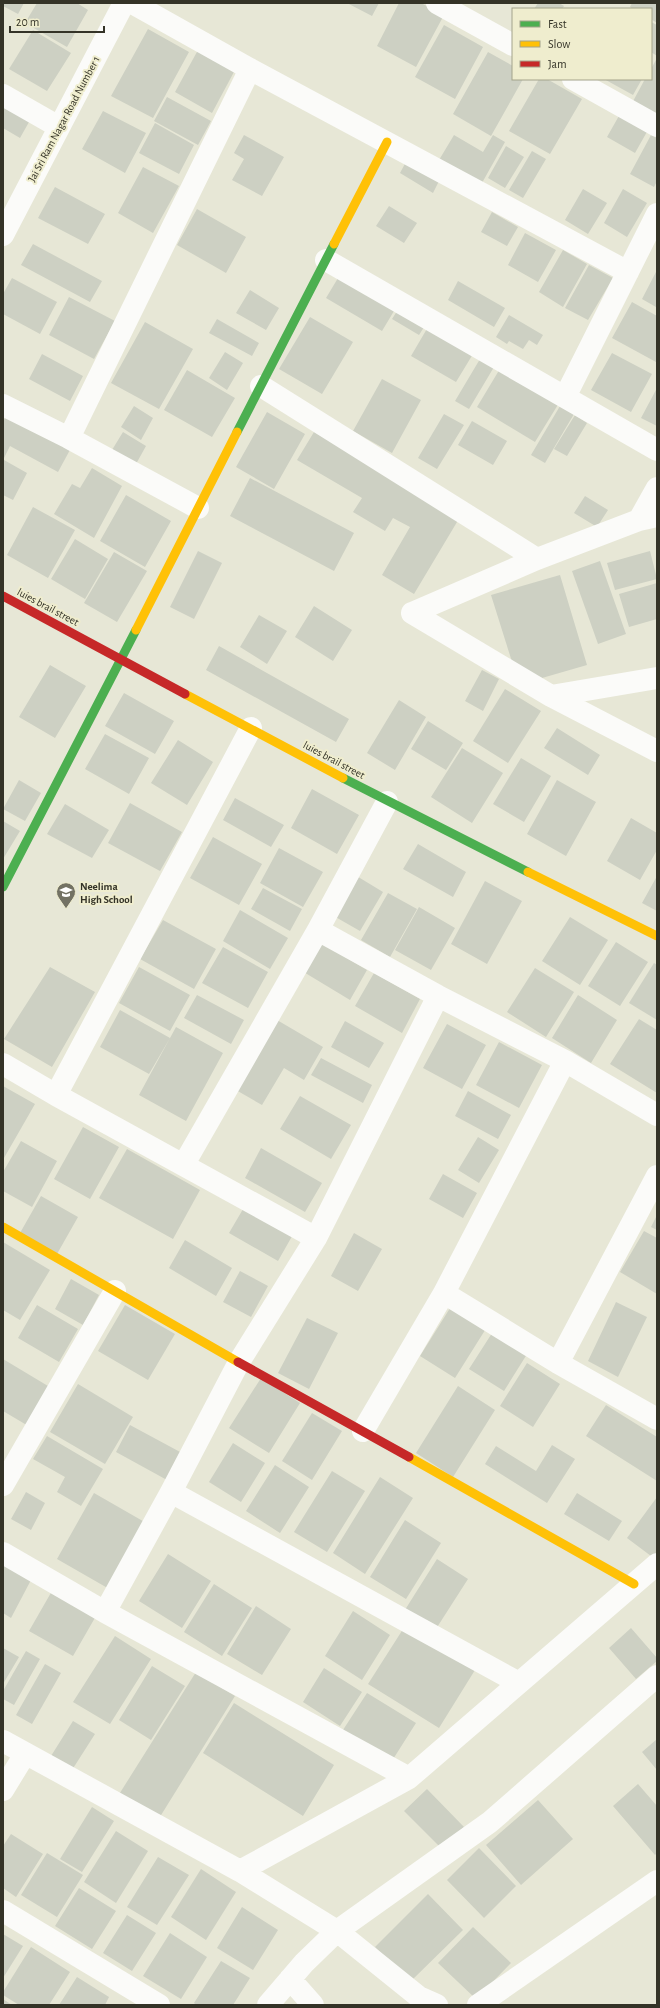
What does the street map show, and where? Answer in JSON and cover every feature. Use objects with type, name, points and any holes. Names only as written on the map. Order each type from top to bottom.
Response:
[{"type":"street","name":"Jai Sri Ram Nagar Road Number 1","points":[[3,235],[124,3]]},
{"type":"street","points":[[132,3],[250,69],[628,272]]},
{"type":"street","points":[[437,3],[512,44]]},
{"type":"street","points":[[69,438],[250,69]]},
{"type":"street","points":[[575,80],[657,126]]},
{"type":"street","points":[[3,95],[59,127]]},
{"type":"street","points":[[3,887],[387,142]]},
{"type":"street","points":[[565,397],[657,214]]},
{"type":"street","points":[[326,260],[657,450]]},
{"type":"street","points":[[261,386],[537,558]]},
{"type":"street","points":[[3,405],[69,438],[198,508]]},
{"type":"street","points":[[657,488],[648,518],[537,558],[412,613],[551,696],[657,751]]},
{"type":"street","name":"luies brail street","points":[[3,596],[387,802],[657,936]]},
{"type":"street","points":[[551,696],[657,678]]},
{"type":"street","points":[[56,1095],[250,728]]},
{"type":"street","points":[[184,1164],[318,930],[387,802]]},
{"type":"street","points":[[318,930],[438,996],[565,1061],[657,1115]]},
{"type":"street","points":[[105,1612],[171,1492],[239,1362],[316,1238],[438,996]]},
{"type":"street","points":[[363,1431],[444,1293],[565,1061]]},
{"type":"street","points":[[3,1064],[56,1095],[184,1164],[316,1238]]},
{"type":"street","points":[[558,1363],[657,1176]]},
{"type":"street","points":[[3,1227],[239,1362],[634,1584]]},
{"type":"street","points":[[3,1485],[115,1291]]},
{"type":"street","points":[[444,1293],[558,1363],[657,1419]]},
{"type":"street","points":[[171,1492],[520,1683]]},
{"type":"street","points":[[3,1553],[105,1612],[409,1778]]},
{"type":"street","points":[[240,1871],[409,1778],[657,1564]]},
{"type":"street","points":[[268,2005],[290,1979],[336,1931],[490,1822],[657,1676]]},
{"type":"street","points":[[3,1741],[240,1871],[336,1931],[419,1997],[437,2005]]},
{"type":"street","points":[[3,1790],[25,1754]]},
{"type":"street","points":[[478,2005],[657,1881]]},
{"type":"street","points":[[3,1911],[159,2005]]},
{"type":"street","points":[[290,1979],[313,2005]]},
{"type":"building","points":[[3,3],[24,3],[18,14],[3,6]]},
{"type":"building","points":[[37,3],[77,3],[88,10],[67,47],[25,23]]},
{"type":"building","points":[[347,3],[379,3],[372,16]]},
{"type":"building","points":[[399,3],[421,3],[444,15],[416,67],[377,46]]},
{"type":"building","points":[[538,3],[559,3],[564,6],[563,8],[535,8]]},
{"type":"building","points":[[632,3],[657,3],[657,23],[652,20],[652,8],[630,7]]},
{"type":"building","points":[[652,22],[657,25],[657,56],[652,53]]},
{"type":"building","points":[[444,25],[483,47],[455,99],[415,77]]},
{"type":"building","points":[[148,29],[189,52],[153,118],[111,96]]},
{"type":"building","points":[[33,30],[71,53],[47,91],[9,69]]},
{"type":"building","points":[[198,50],[235,70],[212,113],[175,92]]},
{"type":"building","points":[[488,52],[512,65],[512,80],[522,80],[491,136],[453,114]]},
{"type":"building","points":[[657,58],[657,120],[631,105],[644,80],[652,80],[652,67]]},
{"type":"building","points":[[538,80],[549,80],[582,99],[550,154],[509,131]]},
{"type":"building","points":[[606,80],[641,80],[633,95]]},
{"type":"building","points":[[167,97],[211,121],[198,145],[154,121]]},
{"type":"building","points":[[3,106],[29,122],[20,138],[3,128]]},
{"type":"building","points":[[103,111],[146,133],[125,173],[82,149]]},
{"type":"building","points":[[620,114],[648,130],[635,153],[607,137]]},
{"type":"building","points":[[155,123],[194,145],[179,174],[139,153]]},
{"type":"building","points":[[244,135],[284,157],[262,196],[232,180],[244,159],[234,153]]},
{"type":"building","points":[[454,135],[483,152],[493,135],[505,142],[478,190],[436,165]]},
{"type":"building","points":[[651,135],[657,138],[657,181],[654,187],[630,174]]},
{"type":"building","points":[[506,146],[524,157],[505,188],[488,178]]},
{"type":"building","points":[[532,151],[546,159],[523,198],[509,190]]},
{"type":"building","points":[[408,158],[441,177],[433,193],[400,173]]},
{"type":"building","points":[[143,167],[179,186],[153,233],[118,213]]},
{"type":"building","points":[[55,187],[105,214],[88,244],[38,218]]},
{"type":"building","points":[[583,189],[607,203],[588,234],[565,220]]},
{"type":"building","points":[[623,189],[647,203],[627,237],[604,223]]},
{"type":"building","points":[[389,206],[417,223],[404,243],[376,226]]},
{"type":"building","points":[[197,209],[246,237],[226,273],[177,245]]},
{"type":"building","points":[[492,212],[518,227],[507,246],[481,232]]},
{"type":"building","points":[[525,233],[556,250],[538,282],[508,265]]},
{"type":"building","points":[[33,244],[102,281],[90,302],[21,265]]},
{"type":"building","points":[[563,250],[587,264],[563,307],[539,292]]},
{"type":"building","points":[[589,265],[613,278],[588,320],[565,308]]},
{"type":"building","points":[[657,270],[657,305],[656,307],[642,299]]},
{"type":"building","points":[[341,273],[397,306],[382,331],[326,298]]},
{"type":"building","points":[[12,278],[57,302],[40,334],[3,314],[3,294]]},
{"type":"building","points":[[458,281],[505,308],[494,327],[448,300]]},
{"type":"building","points":[[250,290],[279,308],[266,330],[236,313]]},
{"type":"building","points":[[69,297],[115,321],[94,359],[49,335]]},
{"type":"building","points":[[632,302],[657,316],[656,362],[612,338]]},
{"type":"building","points":[[399,308],[426,324],[419,335],[392,319]]},
{"type":"building","points":[[509,315],[543,335],[537,345],[529,340],[523,349],[509,341],[507,344],[496,337]]},
{"type":"building","points":[[310,317],[353,342],[322,394],[279,369]]},
{"type":"building","points":[[217,319],[259,343],[252,356],[209,333]]},
{"type":"building","points":[[145,322],[193,349],[159,409],[111,383]]},
{"type":"building","points":[[428,327],[473,354],[456,382],[411,356]]},
{"type":"building","points":[[225,352],[243,363],[227,390],[209,378]]},
{"type":"building","points":[[612,353],[652,374],[631,412],[591,390]]},
{"type":"building","points":[[42,354],[83,376],[70,401],[29,379]]},
{"type":"building","points":[[480,359],[494,367],[469,409],[455,401]]},
{"type":"building","points":[[501,367],[559,403],[535,442],[477,407]]},
{"type":"building","points":[[187,370],[235,398],[212,437],[164,410]]},
{"type":"building","points":[[382,379],[421,400],[392,453],[353,431]]},
{"type":"building","points":[[657,388],[657,426],[641,418]]},
{"type":"building","points":[[134,406],[153,418],[141,440],[121,427]]},
{"type":"building","points":[[560,406],[574,414],[545,463],[531,455]]},
{"type":"building","points":[[267,412],[305,434],[274,489],[236,467]]},
{"type":"building","points":[[7,414],[71,448],[58,472],[10,446],[3,460],[3,422]]},
{"type":"building","points":[[444,414],[464,425],[437,469],[418,458]]},
{"type":"building","points":[[575,415],[587,423],[567,456],[554,449]]},
{"type":"building","points":[[472,421],[507,441],[493,465],[458,445]]},
{"type":"building","points":[[123,432],[146,446],[136,464],[112,450]]},
{"type":"building","points":[[314,432],[460,517],[414,594],[382,575],[410,527],[393,518],[385,531],[353,512],[362,498],[297,460]]},
{"type":"building","points":[[4,460],[27,473],[13,500],[3,495]]},
{"type":"building","points":[[92,468],[122,486],[94,538],[54,514],[72,484],[80,488]]},
{"type":"building","points":[[250,478],[354,533],[334,571],[230,516]]},
{"type":"building","points":[[126,495],[171,521],[145,567],[100,541]]},
{"type":"building","points":[[585,496],[608,510],[597,527],[574,513]]},
{"type":"building","points":[[33,507],[75,530],[48,578],[7,555]]},
{"type":"building","points":[[75,539],[108,559],[85,599],[51,579]]},
{"type":"building","points":[[198,551],[222,563],[194,619],[170,607]]},
{"type":"building","points":[[650,551],[657,579],[615,590],[607,563]]},
{"type":"building","points":[[114,552],[147,571],[117,622],[84,603]]},
{"type":"building","points":[[600,561],[626,634],[598,644],[572,571]]},
{"type":"building","points":[[560,575],[587,665],[542,678],[513,665],[491,595]]},
{"type":"building","points":[[657,583],[657,619],[629,627],[619,594]]},
{"type":"building","points":[[314,606],[352,630],[333,661],[295,637]]},
{"type":"building","points":[[259,615],[287,631],[267,664],[240,647]]},
{"type":"building","points":[[219,646],[349,719],[336,742],[206,670]]},
{"type":"building","points":[[50,665],[86,686],[55,738],[19,717]]},
{"type":"building","points":[[482,670],[499,679],[483,711],[465,701]]},
{"type":"building","points":[[505,689],[541,711],[508,763],[473,741]]},
{"type":"building","points":[[124,693],[174,721],[155,754],[105,726]]},
{"type":"building","points":[[399,700],[426,717],[395,770],[367,753]]},
{"type":"building","points":[[428,721],[463,743],[446,770],[411,749]]},
{"type":"building","points":[[557,728],[600,755],[588,775],[544,748]]},
{"type":"building","points":[[105,734],[149,758],[129,794],[85,769]]},
{"type":"building","points":[[178,740],[213,762],[187,805],[151,783]]},
{"type":"building","points":[[462,748],[503,773],[472,823],[431,797]]},
{"type":"building","points":[[521,758],[551,776],[524,822],[493,804]]},
{"type":"building","points":[[19,780],[41,793],[25,821],[3,809]]},
{"type":"building","points":[[557,780],[596,802],[566,856],[527,834]]},
{"type":"building","points":[[312,789],[359,815],[337,854],[291,828]]},
{"type":"building","points":[[235,798],[284,825],[271,847],[223,820]]},
{"type":"building","points":[[130,803],[182,832],[160,871],[108,843]]},
{"type":"building","points":[[65,804],[109,830],[92,858],[47,834]]},
{"type":"building","points":[[631,818],[657,833],[657,850],[640,880],[607,861]]},
{"type":"building","points":[[3,821],[20,831],[3,859]]},
{"type":"building","points":[[213,837],[262,864],[239,905],[190,878]]},
{"type":"building","points":[[418,844],[466,872],[453,897],[403,869]]},
{"type":"building","points":[[279,848],[323,872],[303,907],[260,883]]},
{"type":"building","points":[[355,875],[383,892],[360,931],[332,915]]},
{"type":"building","points":[[657,876],[657,911],[642,903]]},
{"type":"building","points":[[485,881],[522,901],[487,964],[451,944]]},
{"type":"building","points":[[263,888],[302,909],[290,931],[251,909]]},
{"type":"building","points":[[388,893],[417,909],[390,957],[361,940]]},
{"type":"building","points":[[419,907],[455,928],[431,970],[395,950]]},
{"type":"building","points":[[240,910],[288,938],[270,969],[223,941]]},
{"type":"building","points":[[570,917],[608,940],[580,985],[542,961]]},
{"type":"building","points":[[163,920],[216,949],[194,989],[140,959]]},
{"type":"building","points":[[320,942],[367,970],[350,1000],[302,971]]},
{"type":"building","points":[[616,942],[648,962],[620,1006],[588,986]]},
{"type":"building","points":[[223,947],[268,972],[248,1008],[202,983]]},
{"type":"building","points":[[654,963],[657,965],[657,1020],[629,1003]]},
{"type":"building","points":[[50,967],[95,992],[52,1067],[4,1039]]},
{"type":"building","points":[[139,967],[190,995],[170,1031],[119,1003]]},
{"type":"building","points":[[535,968],[574,992],[546,1037],[507,1012]]},
{"type":"building","points":[[374,973],[420,999],[402,1033],[355,1006]]},
{"type":"building","points":[[197,995],[244,1020],[231,1044],[184,1018]]},
{"type":"building","points":[[578,995],[617,1020],[591,1063],[552,1038]]},
{"type":"building","points":[[120,1010],[170,1038],[149,1074],[100,1047]]},
{"type":"building","points":[[639,1019],[657,1030],[657,1093],[610,1064]]},
{"type":"building","points":[[277,1020],[323,1047],[304,1080],[284,1068],[262,1105],[236,1090]]},
{"type":"building","points":[[345,1021],[384,1043],[369,1068],[331,1047]]},
{"type":"building","points":[[447,1024],[486,1045],[462,1089],[423,1068]]},
{"type":"building","points":[[176,1027],[223,1053],[186,1121],[139,1095]]},
{"type":"building","points":[[499,1042],[542,1065],[519,1108],[476,1085]]},
{"type":"building","points":[[321,1058],[372,1085],[363,1103],[311,1075]]},
{"type":"building","points":[[3,1086],[35,1104],[4,1158],[3,1157]]},
{"type":"building","points":[[468,1091],[511,1115],[498,1139],[455,1116]]},
{"type":"building","points":[[300,1096],[351,1125],[331,1159],[280,1129]]},
{"type":"building","points":[[83,1127],[119,1147],[90,1199],[54,1179]]},
{"type":"building","points":[[478,1137],[499,1150],[479,1183],[458,1170]]},
{"type":"building","points":[[21,1141],[57,1161],[32,1207],[3,1191],[3,1172]]},
{"type":"building","points":[[261,1148],[322,1183],[305,1212],[245,1178]]},
{"type":"building","points":[[127,1149],[200,1190],[173,1239],[99,1198]]},
{"type":"building","points":[[443,1174],[477,1193],[463,1218],[429,1199]]},
{"type":"building","points":[[41,1196],[78,1217],[57,1254],[20,1233]]},
{"type":"building","points":[[246,1204],[295,1231],[278,1261],[229,1233]]},
{"type":"building","points":[[657,1215],[657,1230],[651,1227]]},
{"type":"building","points":[[644,1231],[657,1238],[657,1294],[620,1272]]},
{"type":"building","points":[[354,1233],[382,1249],[358,1291],[331,1276]]},
{"type":"building","points":[[185,1240],[232,1268],[216,1296],[169,1268]]},
{"type":"building","points":[[3,1242],[50,1270],[20,1320],[3,1310]]},
{"type":"building","points":[[240,1271],[268,1286],[251,1317],[223,1302]]},
{"type":"building","points":[[71,1279],[99,1295],[83,1325],[55,1309]]},
{"type":"building","points":[[616,1302],[647,1317],[618,1377],[588,1361]]},
{"type":"building","points":[[37,1305],[78,1329],[59,1362],[18,1338]]},
{"type":"building","points":[[125,1305],[175,1334],[148,1380],[98,1351]]},
{"type":"building","points":[[452,1305],[487,1327],[455,1378],[420,1356]]},
{"type":"building","points":[[307,1318],[338,1333],[309,1389],[278,1373]]},
{"type":"building","points":[[494,1330],[529,1351],[504,1391],[469,1369]]},
{"type":"building","points":[[3,1359],[53,1389],[30,1427],[3,1411]]},
{"type":"building","points":[[527,1363],[560,1384],[533,1427],[500,1406]]},
{"type":"building","points":[[261,1378],[300,1403],[269,1453],[229,1428]]},
{"type":"building","points":[[78,1384],[133,1417],[105,1464],[50,1432]]},
{"type":"building","points":[[458,1386],[495,1410],[453,1477],[416,1453]]},
{"type":"building","points":[[606,1405],[657,1437],[657,1481],[586,1436]]},
{"type":"building","points":[[312,1413],[342,1431],[312,1480],[282,1461]]},
{"type":"building","points":[[130,1425],[182,1453],[167,1480],[116,1452]]},
{"type":"building","points":[[47,1436],[103,1469],[81,1506],[57,1492],[65,1477],[33,1459]]},
{"type":"building","points":[[233,1443],[265,1463],[241,1502],[209,1482]]},
{"type":"building","points":[[552,1445],[575,1459],[547,1503],[485,1464],[496,1446],[536,1471]]},
{"type":"building","points":[[275,1465],[309,1487],[280,1533],[246,1511]]},
{"type":"building","points":[[332,1471],[365,1491],[327,1552],[294,1532]]},
{"type":"building","points":[[380,1477],[413,1498],[365,1574],[333,1553]]},
{"type":"building","points":[[26,1492],[45,1503],[31,1530],[11,1519]]},
{"type":"building","points":[[94,1493],[148,1524],[111,1590],[57,1559]]},
{"type":"building","points":[[577,1493],[622,1521],[609,1541],[564,1514]]},
{"type":"building","points":[[657,1497],[657,1556],[655,1559],[627,1538]]},
{"type":"building","points":[[405,1520],[441,1543],[406,1599],[370,1577]]},
{"type":"building","points":[[168,1554],[211,1581],[182,1628],[139,1601]]},
{"type":"building","points":[[437,1559],[468,1579],[434,1632],[403,1613]]},
{"type":"building","points":[[3,1564],[31,1580],[11,1618],[3,1613]]},
{"type":"building","points":[[214,1584],[252,1608],[222,1656],[184,1632]]},
{"type":"building","points":[[52,1591],[96,1616],[73,1656],[29,1631]]},
{"type":"building","points":[[256,1606],[291,1629],[262,1675],[227,1654]]},
{"type":"building","points":[[353,1611],[390,1635],[362,1680],[325,1656]]},
{"type":"building","points":[[405,1626],[475,1670],[439,1728],[368,1684]]},
{"type":"building","points":[[631,1628],[657,1658],[657,1661],[636,1679],[609,1648]]},
{"type":"building","points":[[115,1636],[151,1659],[110,1724],[73,1702]]},
{"type":"building","points":[[3,1648],[19,1657],[3,1684]]},
{"type":"building","points":[[26,1651],[40,1659],[14,1705],[3,1699],[3,1691]]},
{"type":"building","points":[[45,1664],[61,1673],[32,1724],[16,1715]]},
{"type":"building","points":[[152,1666],[185,1686],[151,1740],[119,1720]]},
{"type":"building","points":[[324,1668],[362,1692],[340,1726],[303,1702]]},
{"type":"building","points":[[196,1672],[235,1696],[158,1820],[118,1796]]},
{"type":"building","points":[[367,1693],[416,1723],[390,1764],[341,1733]]},
{"type":"building","points":[[234,1703],[334,1765],[303,1816],[203,1753]]},
{"type":"building","points":[[73,1721],[95,1734],[72,1770],[51,1756]]},
{"type":"building","points":[[657,1739],[657,1770],[642,1752]]},
{"type":"building","points":[[638,1784],[657,1806],[657,1853],[655,1855],[613,1806]]},
{"type":"building","points":[[427,1789],[464,1827],[442,1849],[404,1811]]},
{"type":"building","points":[[538,1800],[573,1839],[521,1885],[486,1845]]},
{"type":"building","points":[[92,1807],[114,1821],[82,1872],[60,1859]]},
{"type":"building","points":[[116,1831],[148,1851],[116,1903],[84,1882]]},
{"type":"building","points":[[11,1834],[43,1854],[16,1897],[3,1888],[3,1846]]},
{"type":"building","points":[[479,1848],[516,1886],[484,1918],[447,1880]]},
{"type":"building","points":[[47,1853],[83,1875],[57,1917],[21,1895]]},
{"type":"building","points":[[158,1857],[189,1875],[157,1925],[127,1907]]},
{"type":"building","points":[[201,1869],[236,1892],[206,1940],[171,1917]]},
{"type":"building","points":[[79,1888],[116,1911],[92,1949],[55,1926]]},
{"type":"building","points":[[428,1894],[463,1930],[410,1982],[375,1947]]},
{"type":"building","points":[[242,1907],[278,1930],[253,1970],[217,1948]]},
{"type":"building","points":[[127,1915],[156,1933],[132,1971],[103,1953]]},
{"type":"building","points":[[473,1927],[511,1963],[476,1999],[438,1963]]},
{"type":"building","points":[[170,1933],[207,1957],[181,1999],[143,1976]]},
{"type":"building","points":[[3,1934],[23,1946],[3,1978]]},
{"type":"building","points":[[31,1947],[70,1972],[49,2005],[19,2005],[3,1995],[3,1992]]},
{"type":"building","points":[[221,1961],[250,1978],[233,2005],[196,2005],[194,2003]]},
{"type":"building","points":[[77,1977],[109,1997],[105,2005],[59,2005]]},
{"type":"building","points":[[3,1999],[12,2005],[3,2005]]},
{"type":"traffic: fast","points":[[237,432],[334,244]]},
{"type":"traffic: fast","points":[[3,887],[136,630]]},
{"type":"traffic: fast","points":[[343,778],[528,872]]},
{"type":"traffic: slow","points":[[334,244],[387,142]]},
{"type":"traffic: slow","points":[[136,630],[237,432]]},
{"type":"traffic: slow","points":[[185,694],[343,778]]},
{"type":"traffic: slow","points":[[528,872],[657,936]]},
{"type":"traffic: slow","points":[[3,1227],[238,1362]]},
{"type":"traffic: slow","points":[[409,1457],[634,1584]]},
{"type":"traffic: jam","points":[[3,596],[185,694]]},
{"type":"traffic: jam","points":[[238,1362],[409,1457]]},
{"type":"place","name":"Neelima High School","points":[[66,909]]}]
